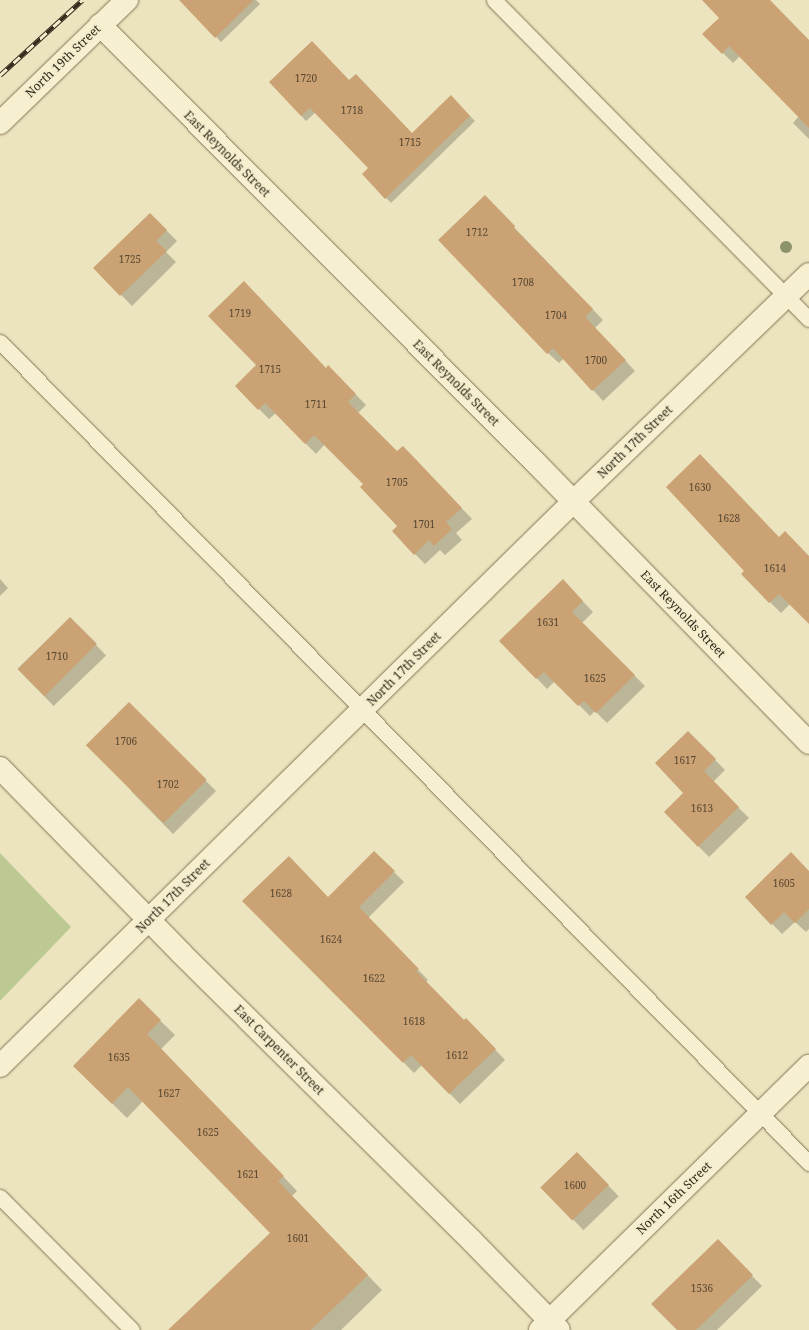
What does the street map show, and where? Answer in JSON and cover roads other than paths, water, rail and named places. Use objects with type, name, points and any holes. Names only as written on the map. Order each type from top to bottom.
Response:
[{"type":"street","name":"North 19th Street","points":[[0,123],[127,0]]},
{"type":"street","name":"East Reynolds Street","points":[[100,25],[573,502],[809,743]]},
{"type":"street","name":"North 17th Street","points":[[0,1066],[573,502],[809,274]]},
{"type":"street","name":"East Carpenter Street","points":[[0,768],[148,919],[466,1235],[549,1327]]},
{"type":"street","name":"North 16th Street","points":[[549,1327],[809,1066]]},
{"type":"lane","points":[[494,0],[809,319]]},
{"type":"lane","points":[[0,342],[809,1163]]},
{"type":"lane","points":[[0,1197],[132,1330]]},
{"type":"railway","points":[[0,75],[82,0]]}]
